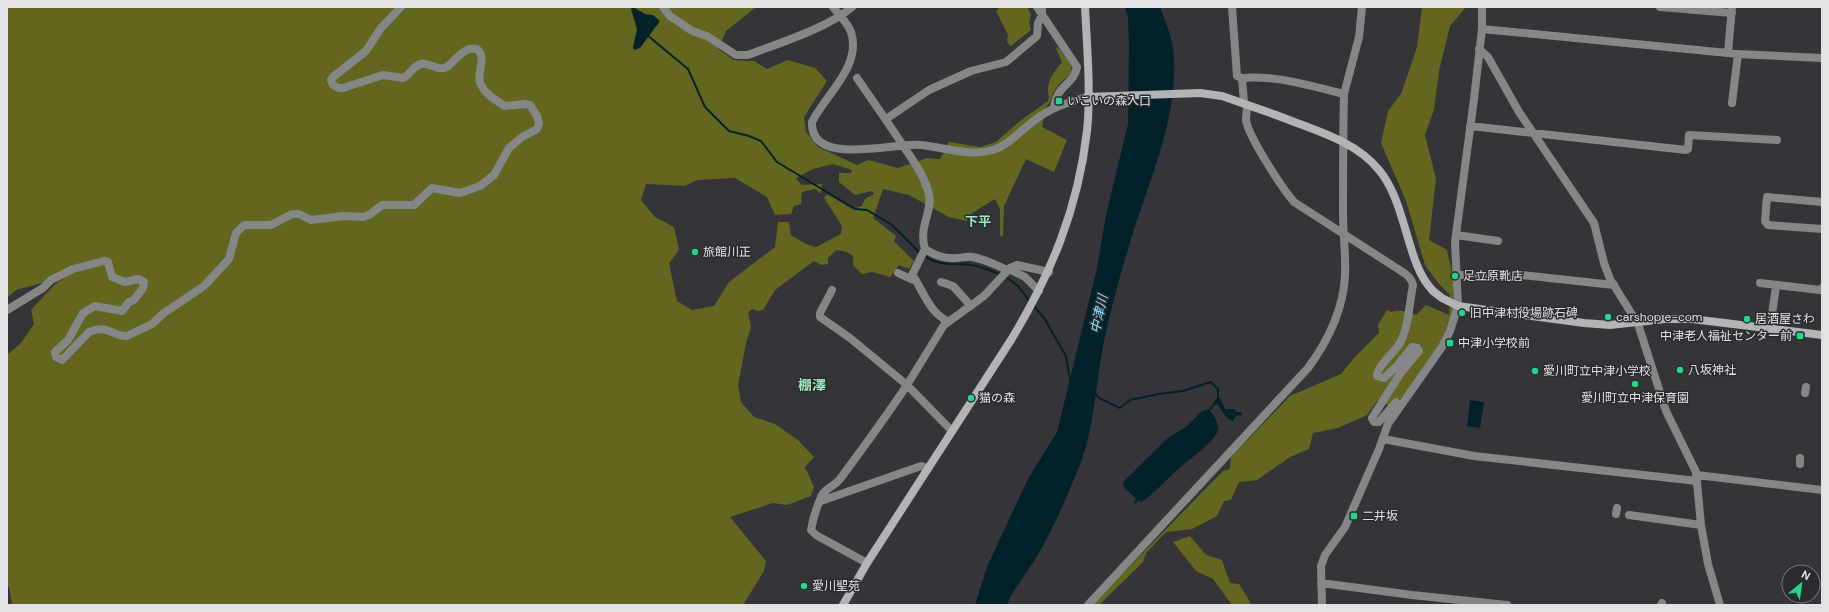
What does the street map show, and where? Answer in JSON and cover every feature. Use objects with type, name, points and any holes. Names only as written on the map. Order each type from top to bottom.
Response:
[{"type":"street","points":[[7,310],[43,288],[51,280],[73,269],[104,261],[108,262],[112,277],[125,282],[139,279],[144,282],[143,288],[134,300],[129,302],[122,311],[95,306],[83,313],[68,340],[54,352],[56,357],[62,360],[89,332],[104,329],[127,336],[152,324],[164,313],[193,294],[211,279],[229,259],[236,233],[244,225],[271,225],[295,214],[311,220],[344,216],[363,217],[372,213],[382,205],[414,204],[432,188],[460,193],[472,190],[486,182],[494,175],[509,148],[522,137],[533,132],[538,123],[537,116],[530,106],[524,104],[505,106],[486,92],[479,81],[482,57],[477,49],[470,49],[462,53],[444,68],[440,69],[429,64],[421,64],[403,78],[383,75],[338,88],[331,82],[333,77],[366,51],[381,28],[401,7]]},
{"type":"street","points":[[663,7],[670,16],[692,31],[707,36],[736,55],[748,55],[840,17],[852,7]]},
{"type":"street","points":[[833,7],[851,31],[853,53],[845,72],[812,122],[814,134],[820,141],[827,145],[848,150],[902,144],[920,144],[965,152],[983,152],[995,149],[1006,143],[1034,120],[1054,108],[1087,97],[1200,92],[1222,96],[1337,139],[1368,158],[1380,170],[1389,184],[1398,206],[1417,266],[1424,282],[1433,292],[1458,306],[1584,323],[1610,325],[1665,319],[1692,320],[1822,335]]},
{"type":"street","points":[[1037,7],[1042,11],[1077,67],[1076,75],[1057,94],[1054,108]]},
{"type":"street","points":[[843,605],[867,563],[1032,306],[1049,272],[1072,210],[1080,179],[1087,130],[1085,7]]},
{"type":"street","points":[[1232,7],[1237,76],[1242,78],[1252,77],[1277,79],[1344,94]]},
{"type":"street","points":[[1088,605],[1308,368],[1321,351],[1336,319],[1345,277],[1343,234],[1344,94],[1359,37],[1362,7]]},
{"type":"street","points":[[1322,605],[1321,566],[1325,555],[1345,527],[1383,440],[1388,424],[1442,347],[1450,331],[1458,306],[1456,235],[1482,29],[1482,7]]},
{"type":"street","points":[[1660,7],[1732,10],[1728,53]]},
{"type":"street","points":[[886,119],[929,90],[971,71],[1006,62],[1036,38],[1039,32],[1038,23],[1042,11]]},
{"type":"street","points":[[1482,29],[1738,54],[1822,58]]},
{"type":"street","points":[[1479,49],[1488,57],[1534,134],[1594,223],[1604,263],[1614,285],[1638,324],[1666,411],[1697,478],[1701,525],[1708,564],[1720,605]]},
{"type":"street","points":[[1732,103],[1738,54]]},
{"type":"street","points":[[857,78],[919,170],[930,196],[924,222],[922,253],[912,275],[933,309],[943,319],[948,321]]},
{"type":"street","points":[[1242,78],[1244,103],[1247,107],[1246,120],[1255,141],[1287,194],[1294,202],[1350,237],[1409,277],[1413,285],[1405,329],[1399,345],[1378,371],[1378,376],[1384,378],[1412,347],[1417,348],[1419,351],[1392,386],[1372,418],[1374,422],[1379,422],[1384,418],[1406,390],[1410,392]]},
{"type":"street","points":[[1470,126],[1686,150],[1688,149],[1689,135],[1777,140]]},
{"type":"street","points":[[1822,202],[1767,197],[1766,222],[1768,225],[1822,229]]},
{"type":"street","points":[[1456,235],[1494,239]]},
{"type":"street","points":[[922,253],[945,258],[959,258],[964,256],[981,259],[1025,277],[1039,292]]},
{"type":"street","points":[[867,563],[816,535],[811,530],[813,518],[822,496],[838,481],[877,430],[948,321],[984,296],[1007,270],[1017,265],[1049,272]]},
{"type":"street","points":[[898,273],[915,280]]},
{"type":"street","points":[[1458,275],[1522,275],[1614,285]]},
{"type":"street","points":[[941,282],[953,286],[971,306]]},
{"type":"street","points":[[1760,283],[1820,290],[1822,288]]},
{"type":"street","points":[[1770,329],[1776,286]]},
{"type":"street","points":[[832,290],[820,313],[820,317],[850,338],[907,385],[952,431]]},
{"type":"street","points":[[1383,440],[1474,456],[1822,490]]},
{"type":"street","points":[[821,501],[921,466],[928,469]]},
{"type":"street","points":[[1629,515],[1701,525]]},
{"type":"street","points":[[1321,583],[1412,595],[1507,605]]},
{"type":"shaded area","points":[[7,7],[756,7],[726,31],[718,49],[734,60],[754,61],[767,69],[788,60],[815,68],[827,81],[804,117],[806,132],[818,147],[857,165],[868,160],[898,168],[927,158],[940,159],[949,142],[980,147],[996,142],[1020,121],[1048,101],[1050,80],[1062,62],[1056,48],[1058,47],[1071,65],[1072,73],[1058,86],[1045,108],[1042,127],[1067,140],[1054,172],[1026,159],[1004,206],[1003,236],[1000,236],[1000,209],[995,199],[972,213],[966,221],[949,217],[909,195],[883,189],[873,218],[896,236],[894,241],[914,261],[909,269],[899,265],[890,277],[872,272],[862,274],[853,265],[853,256],[847,252],[836,250],[828,258],[828,264],[821,265],[814,261],[775,290],[763,310],[758,311],[752,309],[748,313],[751,327],[746,343],[738,385],[741,402],[754,417],[775,424],[798,440],[814,457],[805,467],[814,487],[811,496],[787,505],[773,503],[730,517],[766,561],[764,571],[743,605],[12,605],[9,587],[7,585],[7,355],[21,343],[34,324],[31,310],[55,284],[75,271],[73,266],[42,283],[16,290],[7,298]],"holes":[[[833,164],[852,170],[851,173],[839,173],[839,182],[855,195],[872,191],[874,194],[865,199],[862,206],[852,209],[827,194],[824,198],[842,226],[841,234],[816,247],[806,244],[791,235],[789,222],[778,222],[775,247],[729,282],[714,306],[692,310],[677,301],[669,263],[679,250],[674,227],[655,217],[641,200],[646,184],[685,186],[697,180],[735,178],[767,197],[775,215],[791,214],[794,206],[801,204],[802,192],[815,189],[821,194],[822,184],[801,185],[796,178],[813,169]]]},
{"type":"shaded area","points":[[1000,7],[1027,7],[1031,15],[1029,22],[1031,30],[1011,46],[1007,42],[1008,35],[996,11]]},
{"type":"shaded area","points":[[1422,7],[1466,7],[1450,26],[1439,71],[1434,110],[1425,135],[1436,179],[1429,240],[1447,250],[1453,277],[1453,316],[1439,346],[1414,383],[1393,407],[1377,401],[1367,415],[1338,428],[1313,433],[1309,449],[1290,457],[1257,480],[1239,482],[1231,500],[1224,501],[1217,516],[1192,529],[1166,532],[1146,553],[1143,562],[1099,605],[1092,605],[1223,471],[1230,469],[1231,457],[1290,396],[1341,374],[1353,359],[1379,333],[1378,325],[1387,310],[1391,312],[1404,311],[1416,315],[1426,305],[1449,315],[1450,295],[1438,283],[1425,265],[1406,201],[1381,143],[1388,111],[1401,94],[1417,47]]},
{"type":"shaded area","points":[[1190,536],[1206,555],[1222,560],[1230,583],[1239,584],[1252,605],[1232,605],[1213,579],[1196,571],[1173,542]]},
{"type":"water","points":[[633,7],[645,14],[653,15],[660,21],[640,48],[634,50],[633,47],[637,29],[631,9]]},
{"type":"water","name":"中津川","points":[[1125,7],[1160,7],[1173,45],[1174,82],[1171,105],[1160,150],[1131,239],[1113,303],[1101,356],[1095,402],[1086,447],[1062,507],[1046,540],[1014,591],[1007,605],[975,605],[987,567],[1028,479],[1057,432],[1097,268],[1106,215],[1128,124],[1129,46],[1128,17]]},
{"type":"water","points":[[1217,398],[1220,398],[1225,409],[1235,409],[1236,412],[1241,412],[1242,415],[1236,416],[1233,421],[1228,418],[1218,404],[1215,405],[1213,403]]},
{"type":"water","points":[[1470,400],[1484,402],[1480,428],[1467,426]]},
{"type":"water","points":[[1208,409],[1218,424],[1216,435],[1206,446],[1178,469],[1150,496],[1141,502],[1138,501],[1136,504],[1134,502],[1136,499],[1122,483],[1169,437],[1186,427],[1202,411]]},
{"type":"waterway","points":[[647,35],[688,69],[705,107],[729,131],[761,141],[777,162],[855,209],[867,210],[892,225],[920,253]]},
{"type":"waterway","points":[[924,255],[929,259],[941,263],[972,265],[1002,275]]},
{"type":"waterway","points":[[1006,277],[1018,286],[1030,302]]},
{"type":"waterway","points":[[1033,305],[1044,318],[1066,356],[1070,380]]},
{"type":"waterway","points":[[1094,392],[1099,398],[1120,408],[1130,400],[1183,391],[1211,382],[1218,389],[1218,399]]},
{"type":"waterway","points":[[1209,411],[1216,402]]},
{"type":"place","name":"いこいの森入口","points":[[1059,101]]},
{"type":"place","name":"旅館川正","points":[[695,252]]},
{"type":"place","name":"足立原靴店","points":[[1455,276]]},
{"type":"place","name":"旧中津村役場跡石碑","points":[[1462,313]]},
{"type":"place","name":"carshop e-com","points":[[1608,317]]},
{"type":"place","name":"居酒屋さわ","points":[[1747,319]]},
{"type":"place","name":"中津老人福祉センター前","points":[[1800,336]]},
{"type":"place","name":"中津小学校前","points":[[1450,343]]},
{"type":"place","name":"八坂神社","points":[[1680,370]]},
{"type":"place","name":"愛川町立中津小学校","points":[[1535,371]]},
{"type":"place","name":"愛川町立中津保育園","points":[[1635,384]]},
{"type":"place","name":"猫の森","points":[[971,398]]},
{"type":"place","name":"二井坂","points":[[1354,516]]},
{"type":"place","name":"愛川聖苑","points":[[804,586]]},
{"type":"district","name":"下平","points":[[978,221]]},
{"type":"district","name":"棚澤","points":[[812,385]]}]
